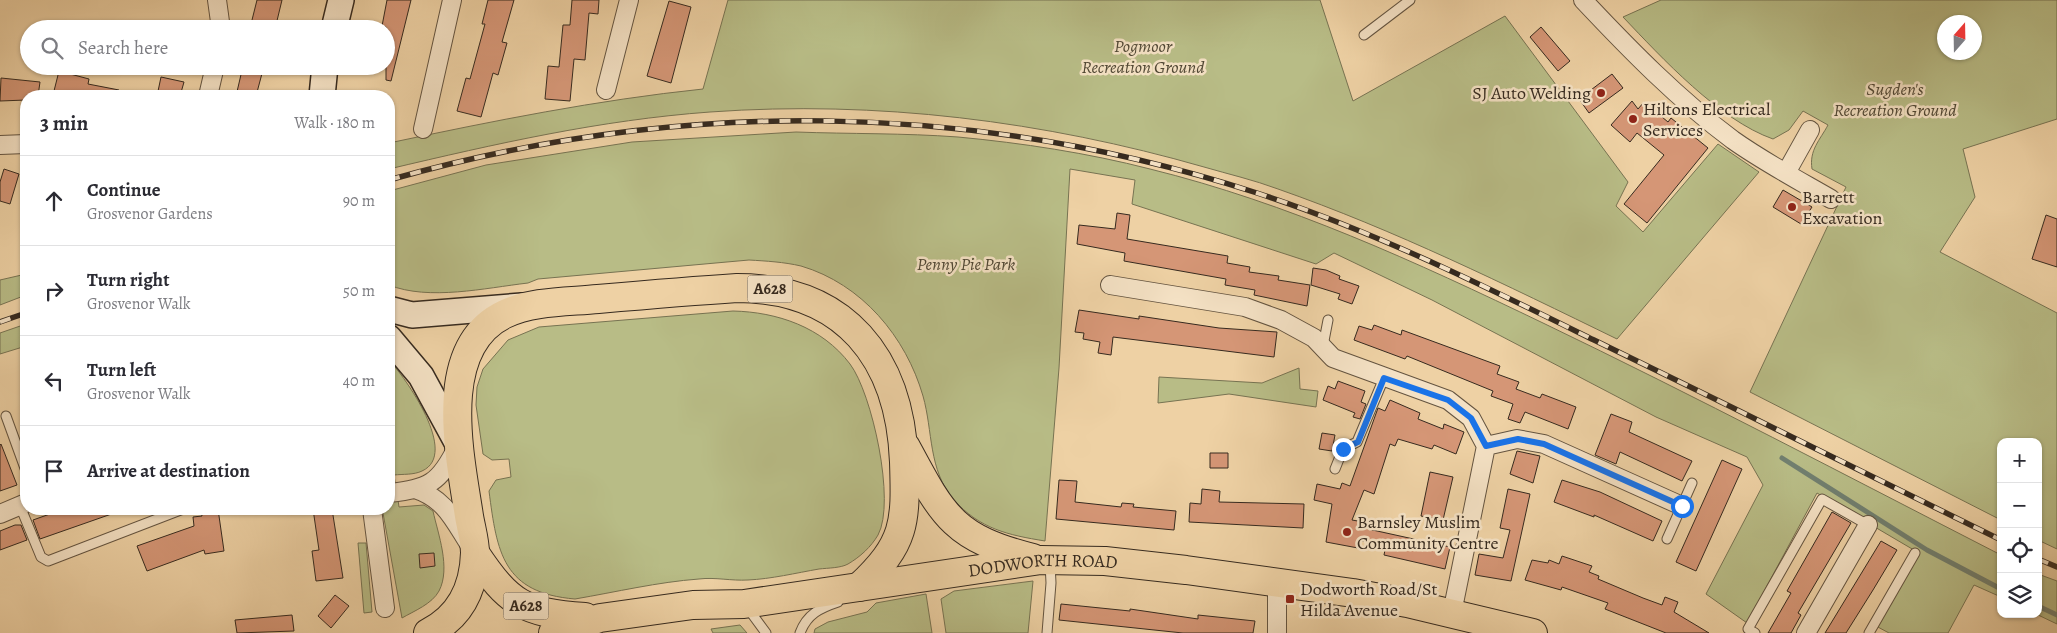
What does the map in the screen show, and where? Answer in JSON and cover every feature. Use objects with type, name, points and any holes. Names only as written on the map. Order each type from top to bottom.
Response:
[{"type":"highway","name":"A628","points":[[428,633],[442,626],[459,608],[470,581],[475,553],[458,444],[460,376],[473,345],[481,332],[503,315],[516,310],[551,303],[737,288],[776,290],[808,299],[821,305],[847,323],[870,346],[878,359],[893,392],[903,441],[904,514],[901,530],[890,554],[858,587]]},
{"type":"highway","name":"A628","points":[[903,441],[942,510],[955,524],[978,540],[993,546],[1046,560]]},
{"type":"highway","name":"A628","points":[[475,553],[494,582],[513,599],[530,609],[550,615],[600,618]]},
{"type":"highway","name":"DODWORTH ROAD","points":[[553,633],[600,618],[693,605],[744,604],[1046,560],[1105,561],[1353,593],[1452,613],[1524,632]]},
{"type":"street","points":[[218,0],[220,20]]},
{"type":"street","points":[[336,20],[341,0]]},
{"type":"street","points":[[423,129],[452,0]]},
{"type":"street","points":[[606,90],[629,0]]},
{"type":"street","points":[[1583,0],[1627,47],[1677,94],[1734,140],[1831,199]]},
{"type":"street","points":[[209,90],[212,75]]},
{"type":"street","points":[[323,90],[324,75]]},
{"type":"street","points":[[1786,173],[1810,130]]},
{"type":"street","points":[[0,145],[20,144]]},
{"type":"street","points":[[1110,285],[1245,307],[1281,320],[1314,338],[1322,349],[1333,358],[1448,400],[1471,418],[1486,446],[1452,613]]},
{"type":"street","points":[[395,310],[420,315],[551,303]]},
{"type":"street","points":[[395,345],[422,376],[458,444],[446,471],[440,477],[415,490],[395,492]]},
{"type":"street","points":[[1486,446],[1518,439],[1544,444],[1682,506]]},
{"type":"street","points":[[415,490],[436,498],[444,506],[475,553]]},
{"type":"street","points":[[0,514],[20,506]]},
{"type":"street","points":[[373,515],[385,608]]},
{"type":"street","points":[[1806,633],[1868,525]]},
{"type":"street","points":[[1277,583],[1277,633]]},
{"type":"lane","points":[[1364,36],[1410,0]]},
{"type":"lane","points":[[1322,349],[1328,320]]},
{"type":"lane","points":[[1335,469],[1343,449],[1358,442],[1364,432],[1384,378]]},
{"type":"lane","points":[[6,416],[20,454]]},
{"type":"lane","points":[[1667,539],[1692,483]]},
{"type":"lane","points":[[1755,633],[1748,629],[1822,499],[1868,525]]},
{"type":"lane","points":[[26,515],[40,557],[48,561],[167,515]]},
{"type":"lane","points":[[1869,633],[1915,553]]},
{"type":"lane","points":[[1046,560],[1051,583],[1047,633]]},
{"type":"lane","points":[[800,633],[808,618],[820,609],[849,597],[858,587]]},
{"type":"lane","points":[[744,604],[766,633]]},
{"type":"green space","name":"Pogmoor Recreation Ground","points":[[728,0],[1320,0],[1353,101],[1505,16],[1628,182],[1616,206],[1643,232],[1718,144],[1759,172],[1617,339],[1407,240],[1278,189],[1144,151],[1083,137],[1021,126],[898,112],[835,109],[710,112],[628,121],[548,134],[395,168],[395,142],[584,105],[703,89]]},
{"type":"green space","name":"Sugden's Recreation Ground","points":[[1661,0],[2057,0],[2057,119],[1963,149],[1975,197],[1940,252],[2057,313],[2057,549],[2042,542],[2042,438],[1997,438],[1997,518],[1750,392],[1846,187],[1812,169],[1812,156],[1828,125],[1803,111],[1789,130],[1773,139],[1732,118],[1692,86],[1623,17]]},
{"type":"green space","name":"Penny Pie Park","points":[[796,132],[918,135],[958,137],[1055,149],[1127,163],[1201,183],[1302,217],[1399,256],[1447,278],[1716,408],[1997,553],[1997,595],[1974,585],[1948,633],[1889,633],[1876,626],[1919,553],[1817,493],[1747,623],[1706,594],[1763,485],[1747,457],[1656,417],[1432,300],[1334,253],[1316,264],[1132,204],[1135,180],[1070,169],[1059,368],[1045,541],[1007,533],[974,518],[954,500],[946,488],[935,463],[923,396],[905,353],[879,316],[862,299],[823,274],[801,266],[749,260],[538,279],[528,283],[457,292],[422,292],[395,287],[395,189],[486,165],[632,142]]},
{"type":"green space","points":[[20,275],[20,297],[0,305],[0,280]]},
{"type":"green space","points":[[733,311],[766,314],[798,324],[826,340],[850,364],[866,398],[879,448],[883,474],[883,519],[878,535],[872,544],[852,561],[838,567],[757,579],[684,580],[575,599],[551,595],[532,588],[518,579],[508,566],[501,551],[492,513],[489,491],[496,480],[511,477],[509,459],[492,460],[483,454],[476,405],[477,387],[483,369],[508,340],[539,327]]},
{"type":"green space","points":[[20,326],[20,348],[0,354],[0,333]]},
{"type":"green space","points":[[395,367],[426,416],[435,449],[432,462],[422,471],[412,474],[395,475]]},
{"type":"green space","points":[[1299,368],[1300,389],[1318,391],[1316,407],[1229,394],[1158,403],[1159,377],[1262,383]]},
{"type":"green space","points":[[398,500],[399,507],[424,505],[433,511],[444,562],[442,582],[436,596],[422,607],[402,618],[383,515],[395,515],[395,501]]},
{"type":"green space","points":[[358,543],[366,543],[372,612],[364,613]]},
{"type":"green space","points":[[2042,575],[2057,581],[2057,624],[2042,617]]},
{"type":"green space","points":[[1033,581],[1028,633],[946,633],[941,599],[954,591]]},
{"type":"green space","points":[[926,594],[932,633],[814,633],[815,629],[828,622],[867,612],[876,603]]},
{"type":"green space","points":[[740,625],[747,633],[713,633],[711,629]]},
{"type":"building","points":[[257,0],[282,0],[277,20],[252,20]]},
{"type":"building","points":[[387,0],[411,0],[395,65],[395,20],[383,20]]},
{"type":"building","points":[[488,0],[514,0],[502,42],[507,43],[498,75],[493,73],[481,117],[457,111],[466,78],[470,79],[485,24],[482,24]]},
{"type":"building","points":[[572,0],[599,0],[598,14],[589,13],[585,60],[574,59],[570,101],[545,99],[548,66],[559,67],[563,25],[570,25]]},
{"type":"building","points":[[669,1],[691,7],[671,83],[647,76]]},
{"type":"building","points":[[1541,27],[1570,61],[1558,71],[1530,37]]},
{"type":"building","name":"SJ Auto Welding","points":[[1612,74],[1623,88],[1589,113],[1579,99]]},
{"type":"building","points":[[58,75],[74,75],[89,79],[88,84],[119,90],[54,90]]},
{"type":"building","points":[[241,75],[262,75],[258,90],[237,90]]},
{"type":"building","points":[[386,75],[392,75],[391,81],[386,80]]},
{"type":"building","points":[[161,77],[184,82],[182,90],[158,90]]},
{"type":"building","points":[[1,78],[40,82],[39,90],[20,90],[20,100],[0,101]]},
{"type":"building","points":[[1632,101],[1638,109],[1644,102],[1668,122],[1671,118],[1708,148],[1647,223],[1624,204],[1664,155],[1637,133],[1630,142],[1611,125]]},
{"type":"building","points":[[4,169],[19,174],[10,204],[0,201],[0,182]]},
{"type":"building","name":"Barrett Excavation","points":[[1783,190],[1812,207],[1801,224],[1773,207]]},
{"type":"building","points":[[1117,213],[1130,215],[1127,239],[1228,256],[1227,263],[1250,267],[1249,272],[1279,276],[1278,280],[1310,285],[1307,306],[1254,295],[1255,290],[1225,285],[1226,279],[1124,261],[1125,253],[1077,244],[1079,225],[1115,229]]},
{"type":"building","points":[[2046,215],[2057,219],[2057,267],[2032,259]]},
{"type":"building","points":[[1313,268],[1326,270],[1340,276],[1339,279],[1359,286],[1352,304],[1338,299],[1340,294],[1311,285]]},
{"type":"building","points":[[1079,310],[1139,319],[1139,316],[1219,328],[1277,332],[1274,357],[1113,337],[1111,355],[1098,353],[1100,342],[1083,339],[1084,333],[1075,332]]},
{"type":"building","points":[[1374,325],[1401,335],[1402,330],[1500,366],[1497,374],[1519,382],[1516,389],[1540,398],[1542,394],[1576,407],[1568,429],[1525,412],[1520,423],[1508,419],[1513,404],[1491,396],[1493,391],[1407,356],[1405,359],[1354,340],[1359,326],[1372,330]]},
{"type":"building","points":[[1338,381],[1365,391],[1361,402],[1366,404],[1360,419],[1353,417],[1355,413],[1323,400],[1328,386],[1335,389]]},
{"type":"building","points":[[1390,400],[1420,413],[1418,419],[1443,429],[1444,424],[1464,432],[1456,454],[1434,445],[1432,449],[1398,439],[1395,446],[1390,444],[1374,494],[1364,490],[1352,520],[1369,523],[1368,529],[1450,547],[1445,569],[1384,555],[1386,545],[1360,541],[1358,548],[1326,542],[1332,504],[1314,500],[1317,484],[1340,489],[1342,483],[1350,486],[1378,408],[1385,411]]},
{"type":"building","points":[[1611,414],[1632,422],[1629,432],[1692,461],[1682,481],[1620,452],[1616,464],[1595,455]]},
{"type":"building","points":[[1322,433],[1335,435],[1332,451],[1319,449]]},
{"type":"building","points":[[0,445],[17,485],[0,491]]},
{"type":"building","points":[[1517,451],[1540,456],[1533,483],[1510,474]]},
{"type":"building","points":[[1210,453],[1228,453],[1228,468],[1210,468]]},
{"type":"building","points":[[1722,460],[1742,469],[1696,571],[1676,562]]},
{"type":"building","points":[[1430,472],[1453,477],[1443,520],[1421,516]]},
{"type":"building","points":[[1059,480],[1077,481],[1075,502],[1121,507],[1122,503],[1134,504],[1133,507],[1176,511],[1174,530],[1056,519]]},
{"type":"building","points":[[1562,480],[1600,492],[1662,521],[1653,541],[1594,515],[1594,517],[1554,502]]},
{"type":"building","points":[[1202,489],[1220,491],[1219,502],[1304,504],[1303,528],[1189,522],[1190,503],[1201,504]]},
{"type":"building","points":[[1508,489],[1530,494],[1511,581],[1475,575],[1479,554],[1503,558],[1510,530],[1500,528]]},
{"type":"building","points":[[1832,512],[1851,523],[1798,613],[1801,615],[1791,633],[1768,633],[1791,593],[1787,591]]},
{"type":"building","points":[[47,515],[109,515],[40,539],[33,520]]},
{"type":"building","points":[[219,515],[224,551],[205,554],[204,550],[147,571],[137,546],[194,526],[193,517]]},
{"type":"building","points":[[314,515],[333,515],[343,578],[316,581],[312,551],[319,550]]},
{"type":"building","points":[[15,525],[21,525],[27,540],[0,550],[0,531]]},
{"type":"building","points":[[1881,541],[1897,550],[1873,590],[1846,633],[1825,633]]},
{"type":"building","points":[[434,553],[435,566],[420,568],[419,554]]},
{"type":"building","points":[[1562,556],[1592,566],[1589,572],[1599,576],[1598,579],[1643,598],[1662,605],[1665,597],[1678,602],[1674,612],[1709,633],[1666,633],[1605,609],[1608,603],[1562,587],[1561,590],[1525,580],[1532,560],[1548,563],[1549,560],[1559,564]]},
{"type":"building","points":[[335,595],[349,606],[331,628],[318,616]]},
{"type":"building","points":[[1061,604],[1130,611],[1130,609],[1198,619],[1198,615],[1255,621],[1253,633],[1183,633],[1059,620]]},
{"type":"building","points":[[292,615],[294,631],[237,633],[235,620]]},
{"type":"waterway","points":[[1782,458],[1927,550],[1997,587]]},
{"type":"waterway","points":[[2042,608],[2057,615]]},
{"type":"railway","points":[[395,179],[498,153],[606,134],[715,124],[824,121],[932,126],[1041,140],[1149,162],[1257,193],[1344,224],[1386,242],[1553,320],[1997,538]]},
{"type":"railway","points":[[0,322],[20,315]]},
{"type":"railway","points":[[2042,561],[2057,567]]},
{"type":"place","name":"SJ Auto Welding","points":[[1601,93]]},
{"type":"place","name":"Hiltons Electrical Services","points":[[1633,119]]},
{"type":"place","name":"Barrett Excavation","points":[[1792,207]]},
{"type":"place","name":"Barnsley Muslim Community Centre","points":[[1347,532]]},
{"type":"place","name":"Dodworth Road/St Hilda Avenue","points":[[1290,599]]},
{"type":"route","points":[[1343,449],[1358,442],[1364,432],[1384,378],[1448,400],[1471,418],[1486,446],[1518,439],[1544,444],[1682,506]]}]
